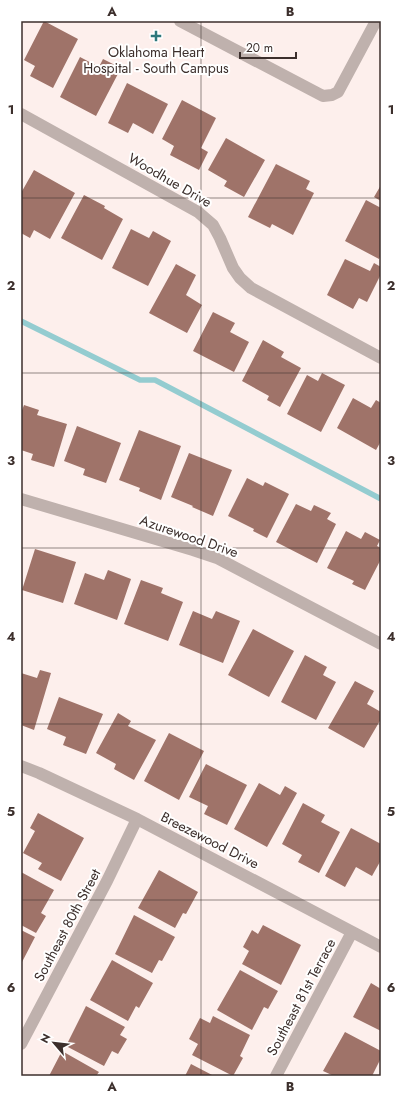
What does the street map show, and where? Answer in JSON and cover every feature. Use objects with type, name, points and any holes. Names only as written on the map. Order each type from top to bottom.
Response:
[{"type":"street","points":[[180,21],[323,96],[332,95],[338,92],[376,21]]},
{"type":"street","name":"Woodhue Drive","points":[[21,114],[198,212],[213,225],[233,268],[240,278],[251,288],[381,356]]},
{"type":"street","name":"Azurewood Drive","points":[[21,499],[217,558],[381,644]]},
{"type":"street","name":"Breezewood Drive","points":[[21,766],[137,819],[381,947]]},
{"type":"street","name":"Southeast 80th Street","points":[[21,1044],[107,881],[137,819]]},
{"type":"street","name":"Southeast 81st Terrace","points":[[276,1076],[352,932]]},
{"type":"building","points":[[44,21],[78,39],[53,88],[30,76],[35,66],[24,60]]},
{"type":"building","points":[[80,57],[99,67],[103,59],[121,68],[96,116],[60,97]]},
{"type":"building","points":[[127,83],[168,104],[153,134],[133,123],[128,133],[108,123]]},
{"type":"building","points":[[182,100],[216,118],[201,148],[208,152],[199,170],[170,155],[174,146],[162,139]]},
{"type":"building","points":[[226,138],[265,160],[244,197],[224,186],[227,181],[208,170]]},
{"type":"building","points":[[276,164],[310,181],[306,189],[314,193],[293,235],[272,224],[270,228],[248,217]]},
{"type":"building","points":[[34,170],[75,193],[50,239],[34,230],[30,238],[21,233],[21,193]]},
{"type":"building","points":[[381,185],[381,201],[374,197]]},
{"type":"building","points":[[84,195],[105,206],[104,208],[123,219],[102,260],[61,238]]},
{"type":"building","points":[[366,200],[381,208],[381,255],[379,259],[345,241]]},
{"type":"building","points":[[131,229],[149,238],[153,231],[171,241],[148,286],[112,268]]},
{"type":"building","points":[[345,259],[370,271],[374,263],[381,267],[381,274],[367,302],[359,298],[353,309],[327,295]]},
{"type":"building","points":[[176,264],[196,275],[186,295],[202,305],[187,333],[149,313]]},
{"type":"building","points":[[213,312],[235,323],[230,332],[249,342],[234,372],[193,351]]},
{"type":"building","points":[[263,340],[284,352],[281,357],[301,368],[280,407],[267,400],[269,396],[242,381]]},
{"type":"building","points":[[322,373],[345,385],[321,432],[287,414],[307,375],[318,381]]},
{"type":"building","points":[[353,398],[371,408],[376,400],[381,403],[381,441],[376,450],[337,428]]},
{"type":"building","points":[[24,405],[39,410],[37,415],[67,424],[54,467],[31,460],[33,454],[21,450],[21,413]]},
{"type":"building","points":[[77,426],[121,443],[106,483],[83,475],[85,469],[64,461]]},
{"type":"building","points":[[139,430],[181,446],[161,500],[139,491],[140,488],[119,480]]},
{"type":"building","points":[[189,453],[232,470],[213,516],[171,497]]},
{"type":"building","points":[[247,478],[263,486],[265,482],[289,494],[267,538],[253,531],[254,529],[228,516]]},
{"type":"building","points":[[296,504],[311,511],[314,505],[331,513],[327,519],[336,524],[317,563],[276,542]]},
{"type":"building","points":[[346,531],[361,539],[365,532],[380,540],[377,546],[381,548],[381,559],[365,590],[352,584],[354,581],[327,568]]},
{"type":"building","points":[[35,549],[76,562],[63,603],[22,590]]},
{"type":"building","points":[[108,570],[131,579],[117,620],[74,604],[85,573],[104,580]]},
{"type":"building","points":[[141,580],[163,588],[161,593],[183,602],[168,641],[124,624]]},
{"type":"building","points":[[193,611],[212,619],[216,611],[240,621],[223,663],[179,645]]},
{"type":"building","points":[[253,629],[294,651],[269,697],[228,675]]},
{"type":"building","points":[[305,655],[327,667],[323,675],[336,682],[316,720],[281,702]]},
{"type":"building","points":[[40,670],[51,673],[34,730],[21,725],[21,673],[37,678]]},
{"type":"building","points":[[355,681],[374,691],[367,704],[381,712],[381,719],[364,748],[328,728]]},
{"type":"building","points":[[59,697],[103,714],[86,754],[63,745],[66,737],[47,729]]},
{"type":"building","points":[[118,713],[131,721],[128,726],[156,740],[134,780],[114,769],[116,764],[96,753]]},
{"type":"building","points":[[169,733],[204,751],[179,800],[144,781]]},
{"type":"building","points":[[206,764],[247,785],[227,825],[204,814],[208,806],[189,797]]},
{"type":"building","points":[[259,783],[280,795],[285,786],[297,793],[267,847],[234,829]]},
{"type":"building","points":[[303,803],[325,815],[321,822],[340,832],[319,873],[298,862],[302,855],[282,844]]},
{"type":"building","points":[[38,813],[84,838],[61,881],[38,869],[42,863],[23,853],[35,831],[30,828]]},
{"type":"building","points":[[351,828],[381,844],[381,860],[372,876],[356,867],[345,887],[325,876]]},
{"type":"building","points":[[159,870],[198,892],[186,914],[183,913],[175,928],[138,908]]},
{"type":"building","points":[[21,872],[54,890],[41,913],[46,916],[36,933],[21,925]]},
{"type":"building","points":[[134,915],[175,937],[162,961],[159,960],[152,973],[115,954]]},
{"type":"building","points":[[263,925],[301,945],[281,985],[242,964],[249,951],[243,947],[252,930],[258,934]]},
{"type":"building","points":[[21,930],[35,937],[21,964]]},
{"type":"building","points":[[112,960],[153,983],[139,1008],[136,1006],[128,1021],[90,1000]]},
{"type":"building","points":[[240,970],[278,991],[268,1009],[264,1007],[252,1030],[217,1010]]},
{"type":"building","points":[[371,983],[381,989],[381,1031],[353,1017]]},
{"type":"building","points":[[86,1006],[125,1027],[120,1035],[127,1039],[118,1054],[112,1051],[104,1066],[66,1046]]},
{"type":"building","points":[[213,1016],[250,1035],[240,1056],[243,1058],[233,1076],[192,1055],[198,1044],[189,1039],[200,1018],[210,1023]]},
{"type":"building","points":[[345,1032],[381,1051],[381,1058],[372,1076],[334,1076],[323,1071]]},
{"type":"building","points":[[62,1051],[99,1072],[96,1076],[49,1076]]},
{"type":"building","points":[[191,1064],[214,1076],[185,1076]]},
{"type":"waterway","points":[[21,321],[140,380],[155,380],[381,499]]},
{"type":"place","name":"Oklahoma Heart Hospital - South Campus","points":[[156,36]]}]
